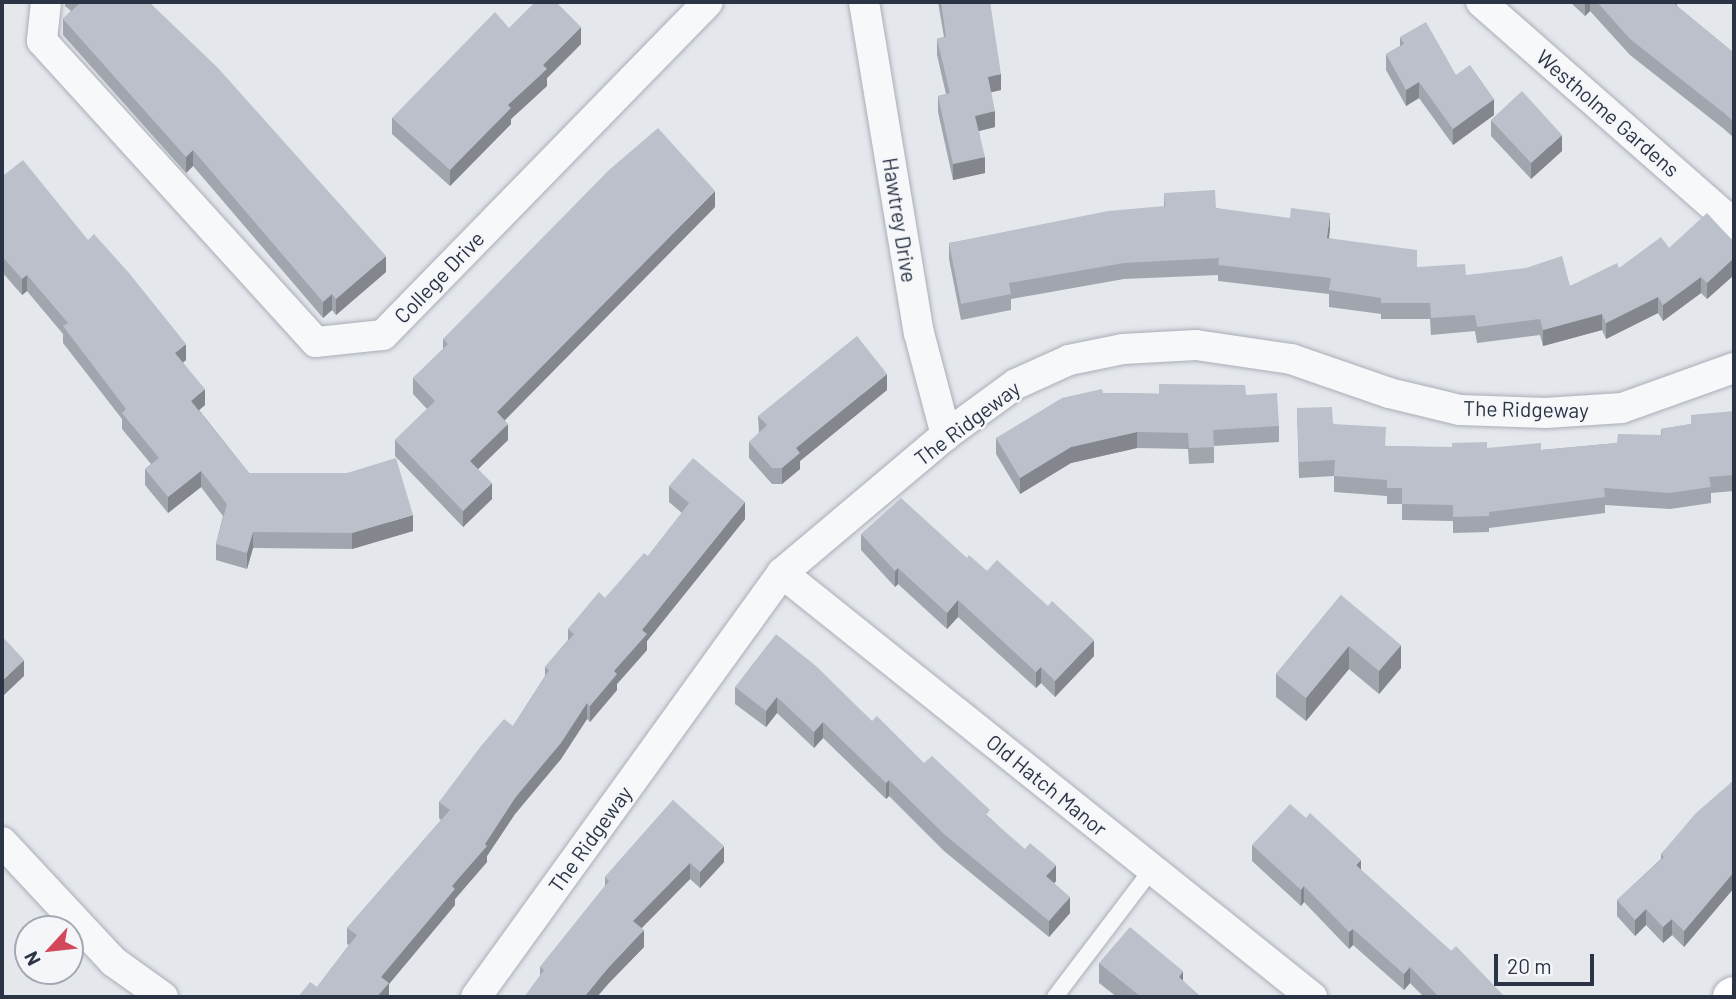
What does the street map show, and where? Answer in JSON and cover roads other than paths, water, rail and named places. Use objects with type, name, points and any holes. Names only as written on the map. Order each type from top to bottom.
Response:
[{"type":"street","name":"College Drive","points":[[46,2],[42,41],[316,342],[383,335],[708,2]]},
{"type":"street","name":"Hawtrey Drive","points":[[864,2],[919,333],[946,435]]},
{"type":"street","name":"Westholme Gardens","points":[[1481,2],[1734,224]]},
{"type":"street","name":"The Ridgeway","points":[[476,997],[782,573],[946,435],[1016,384],[1069,360],[1123,349],[1196,345],[1291,359],[1389,393],[1460,410],[1546,413],[1622,408],[1734,368]]},
{"type":"street","name":"Old Hatch Manor","points":[[782,573],[1312,997]]},
{"type":"street","points":[[2,842],[114,962],[163,997]]},
{"type":"lane","points":[[1055,997],[1153,869]]}]
